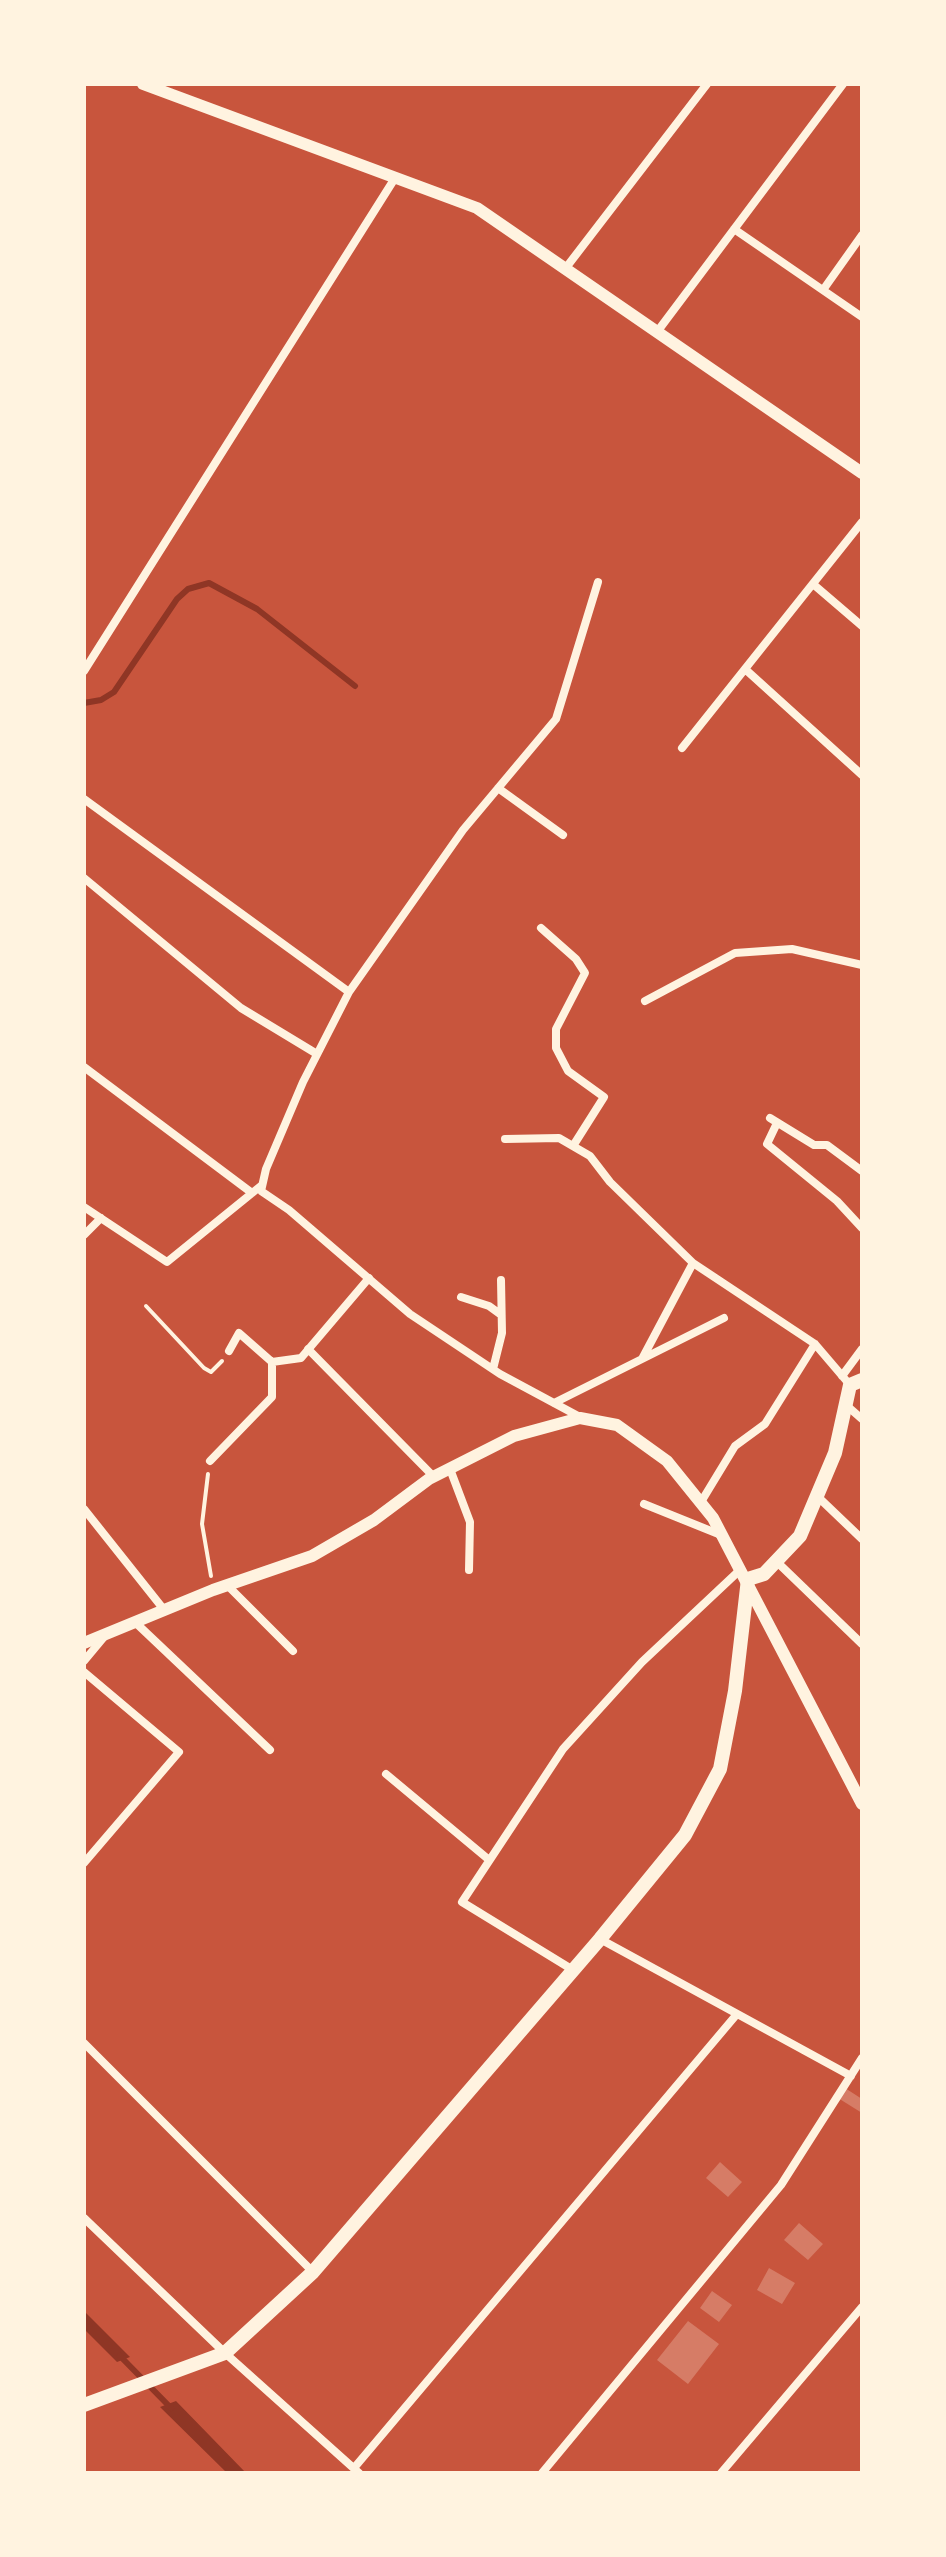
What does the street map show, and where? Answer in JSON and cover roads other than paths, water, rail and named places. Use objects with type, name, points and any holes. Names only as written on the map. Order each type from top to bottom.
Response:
[{"type":"main road","points":[[84,2405],[225,2353],[313,2272],[600,1939],[685,1835],[720,1769],[735,1691],[745,1574],[764,1574],[800,1536],[835,1453],[851,1380]]},
{"type":"street","points":[[143,84],[477,208],[862,473]]},
{"type":"street","points":[[565,269],[707,84]]},
{"type":"street","points":[[657,332],[843,84]]},
{"type":"street","points":[[84,671],[395,178]]},
{"type":"street","points":[[734,229],[862,317]]},
{"type":"street","points":[[823,290],[862,235]]},
{"type":"street","points":[[682,748],[862,522]]},
{"type":"street","points":[[598,582],[556,719],[498,788],[403,912],[349,992],[317,1054],[266,1169],[261,1191],[289,1210],[410,1314],[493,1369],[580,1418],[617,1425],[667,1461],[701,1502],[745,1574],[862,1804]]},
{"type":"street","points":[[813,584],[862,626]]},
{"type":"street","points":[[745,669],[862,775]]},
{"type":"street","points":[[498,788],[563,835]]},
{"type":"street","points":[[84,799],[349,992]]},
{"type":"street","points":[[84,878],[241,1008],[317,1054]]},
{"type":"street","points":[[541,928],[576,959],[585,973],[556,1029],[556,1048],[568,1071],[604,1097],[573,1146]]},
{"type":"street","points":[[645,1001],[735,953],[792,949],[862,965]]},
{"type":"street","points":[[84,1067],[252,1193]]},
{"type":"street","points":[[862,1171],[827,1145],[814,1145],[774,1120],[767,1144],[837,1201],[862,1228]]},
{"type":"street","points":[[505,1139],[559,1138],[590,1156],[610,1182],[659,1226],[693,1263],[815,1344],[851,1380],[862,1349]]},
{"type":"street","points":[[84,1207],[167,1262],[262,1185]]},
{"type":"street","points":[[84,1235],[101,1218]]},
{"type":"street","points":[[642,1359],[693,1263]]},
{"type":"street","points":[[272,1362],[301,1358],[369,1278]]},
{"type":"street","points":[[493,1369],[502,1333],[501,1280]]},
{"type":"street","points":[[461,1297],[489,1306],[500,1314]]},
{"type":"street","points":[[554,1403],[724,1318]]},
{"type":"street","points":[[210,1461],[272,1397],[272,1362],[239,1333],[229,1351]]},
{"type":"street","points":[[701,1502],[735,1446],[765,1424],[815,1344]]},
{"type":"street","points":[[308,1349],[434,1477]]},
{"type":"street","points":[[845,1404],[862,1419]]},
{"type":"street","points":[[84,1643],[137,1624],[213,1590],[312,1556],[374,1520],[434,1477],[514,1436],[580,1418]]},
{"type":"street","points":[[450,1469],[470,1522],[469,1570]]},
{"type":"street","points":[[817,1496],[862,1539]]},
{"type":"street","points":[[644,1504],[723,1536]]},
{"type":"street","points":[[84,1509],[165,1611]]},
{"type":"street","points":[[776,1561],[862,1644]]},
{"type":"street","points":[[573,1970],[462,1902],[563,1749],[642,1662],[745,1574]]},
{"type":"street","points":[[229,1587],[293,1651]]},
{"type":"street","points":[[137,1624],[270,1750]]},
{"type":"street","points":[[84,1661],[106,1635]]},
{"type":"street","points":[[84,1672],[179,1752],[84,1863]]},
{"type":"street","points":[[386,1774],[488,1859]]},
{"type":"street","points":[[600,1939],[851,2076]]},
{"type":"street","points":[[84,2218],[225,2353],[357,2471],[737,2014]]},
{"type":"street","points":[[84,2043],[313,2272]]},
{"type":"street","points":[[542,2473],[781,2185],[862,2058]]},
{"type":"street","points":[[721,2473],[862,2307]]},
{"type":"waterway","points":[[84,703],[101,700],[114,692],[177,599],[188,589],[209,583],[257,609],[355,686]]},
{"type":"waterway","points":[[120,2356],[171,2408]]}]
